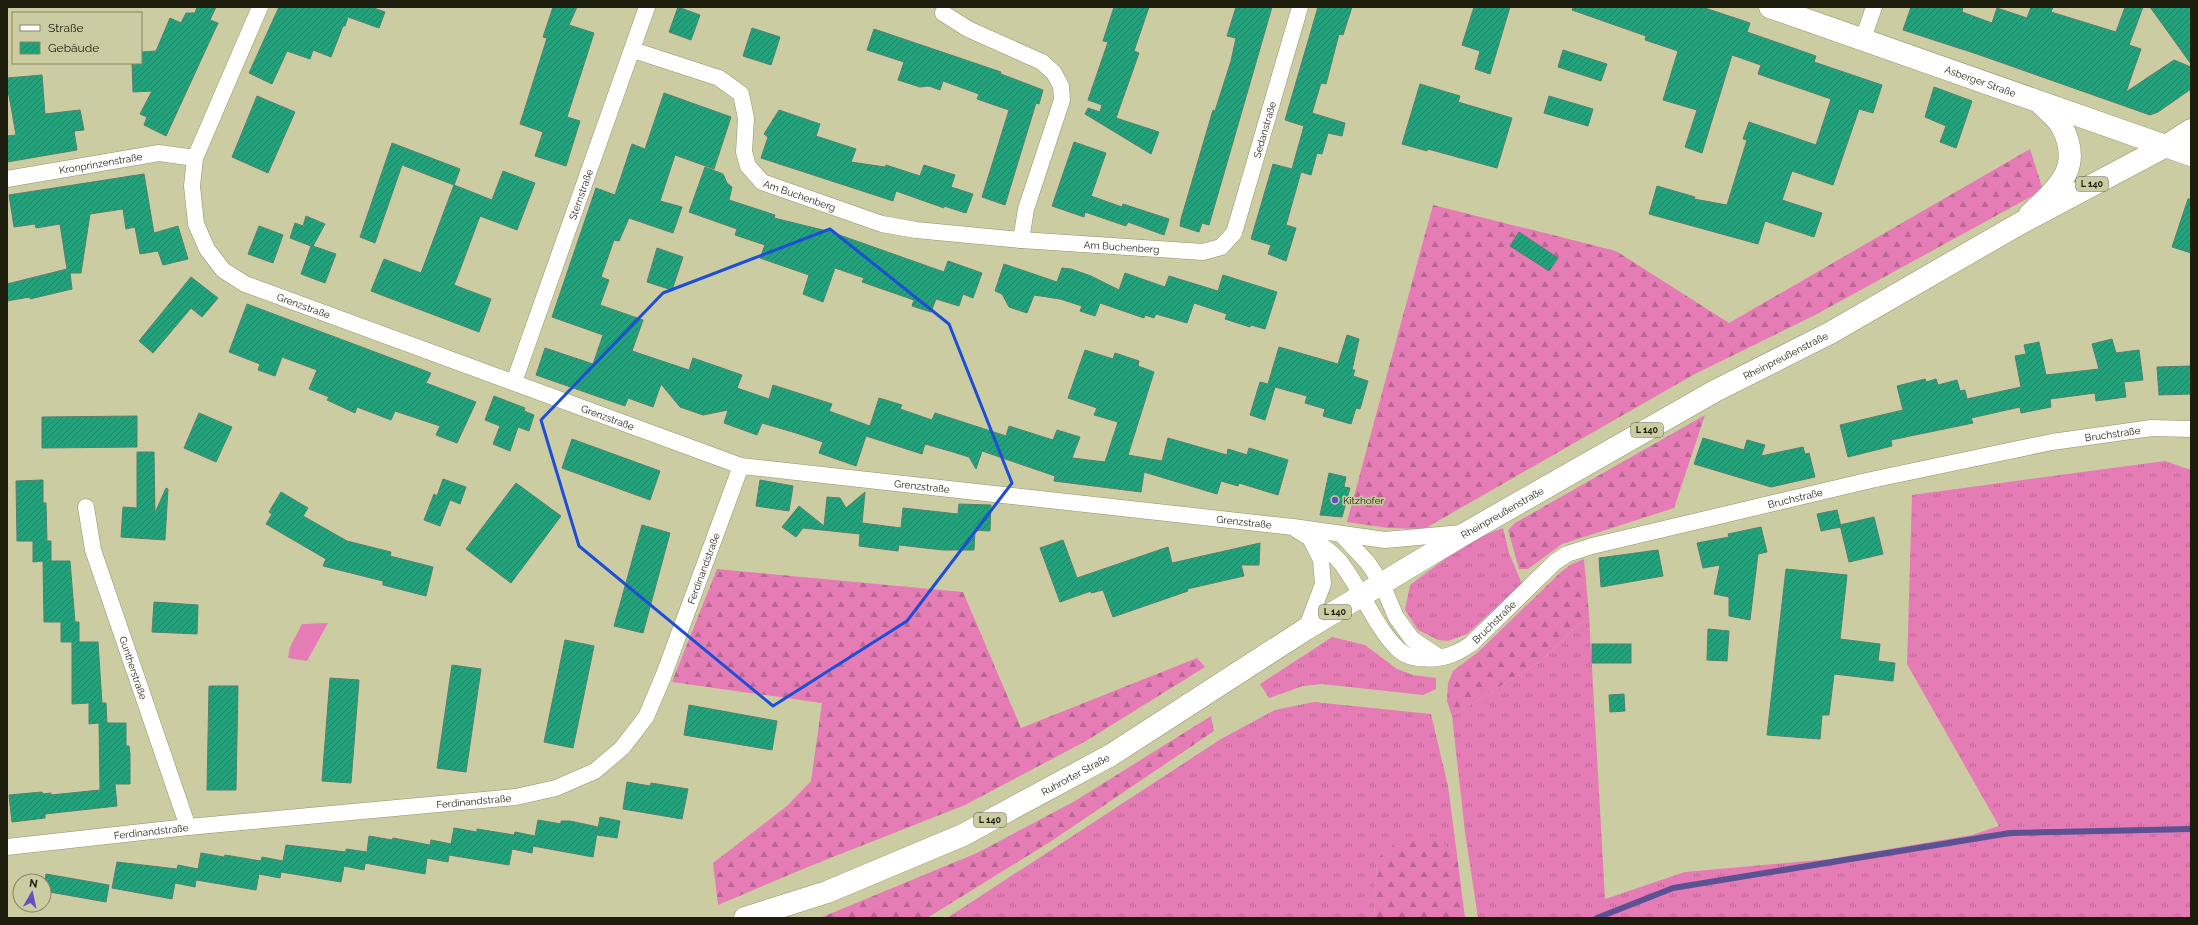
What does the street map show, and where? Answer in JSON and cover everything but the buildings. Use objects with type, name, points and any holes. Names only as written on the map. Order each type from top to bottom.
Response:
[{"type":"main road","name":"Asberger Straße","points":[[1770,7],[2191,155]]},
{"type":"main road","points":[[2019,224],[2055,191],[2067,175],[2070,162],[2070,151],[2061,125],[2040,103]]},
{"type":"main road","name":"Rheinpreußenstraße","points":[[1382,584],[1466,533],[1715,391],[1830,333],[2019,224],[2166,146],[2191,130]]},
{"type":"main road","name":"Ruhrorter Straße","points":[[745,918],[827,892],[963,835],[1111,755],[1306,629],[1382,584]]},
{"type":"street","name":"Grenzstraße","points":[[260,7],[194,158],[192,186],[196,224],[207,249],[223,270],[245,284],[741,466],[1293,527],[1385,540],[1466,533]]},
{"type":"street","name":"Sternstraße","points":[[514,382],[647,7]]},
{"type":"street","name":"Sedanstraße","points":[[1221,247],[1234,233],[1242,209],[1300,7]]},
{"type":"street","points":[[1863,39],[1874,7]]},
{"type":"street","points":[[943,13],[968,29],[1042,62],[1054,73],[1061,86],[1062,100],[1026,209],[1021,240]]},
{"type":"street","name":"Am Buchenberg","points":[[633,50],[719,78],[741,94],[746,118],[744,152],[748,166],[762,182],[882,224],[916,230],[1021,240],[1203,252],[1221,247]]},
{"type":"street","name":"Kronprinzenstraße","points":[[7,179],[159,153],[194,158]]},
{"type":"street","name":"Bruchstraße","points":[[1363,596],[1382,627],[1400,651],[1415,658],[1439,657],[1455,654],[1471,644],[1554,562],[1566,554],[1592,546],[1871,480],[2052,442],[2152,428],[2191,429]]},
{"type":"street","name":"Ferdinandstraße","points":[[7,847],[188,827],[516,797],[556,788],[595,771],[622,748],[646,717],[741,466]]},
{"type":"street","name":"Guntherstraße","points":[[86,507],[94,550],[188,827]]},
{"type":"street","name":"Grenzstraße","points":[[1293,527],[1331,552],[1363,596]]},
{"type":"street","points":[[1341,534],[1368,563],[1382,584],[1396,617],[1412,639],[1439,657]]},
{"type":"street","points":[[1306,629],[1323,584],[1321,560],[1310,538]]},
{"type":"highlighted area","points":[[830,229],[949,324],[1012,483],[907,621],[773,706],[579,546],[541,420],[663,293]]},
{"type":"green space","points":[[2030,149],[2043,190],[1815,315],[1693,375],[1424,529],[1388,528],[1347,522],[1433,205],[1616,251],[1729,323]]},
{"type":"green space","points":[[1705,415],[1674,508],[1562,544],[1528,569],[1519,569],[1508,530],[1515,523]]},
{"type":"green space","points":[[2165,461],[2191,470],[2191,918],[1478,918],[1465,832],[1452,716],[1541,661],[1589,614],[1605,899],[1685,872],[1830,859],[1972,835],[1999,826],[1907,664],[1912,495]]},
{"type":"green space","points":[[1503,528],[1509,553],[1522,584],[1467,634],[1448,641],[1438,640],[1418,630],[1405,610],[1410,585],[1469,541]]},
{"type":"green space","points":[[1584,559],[1589,614],[1541,661],[1452,716],[1447,701],[1448,683],[1453,671],[1478,652],[1562,571],[1572,564]]},
{"type":"green space","points":[[717,569],[963,592],[1021,728],[1197,658],[1205,667],[1086,741],[965,805],[810,866],[718,905],[713,863],[787,806],[811,781],[822,703],[672,682]]},
{"type":"green space","points":[[328,623],[307,661],[288,658],[290,647],[302,624]]},
{"type":"green space","points":[[1332,637],[1365,645],[1397,669],[1413,675],[1436,678],[1436,689],[1423,695],[1322,684],[1303,686],[1269,698],[1260,684]]},
{"type":"green space","points":[[1314,702],[1431,714],[1448,786],[1457,855],[1436,838],[1377,860],[1374,918],[947,918],[1221,739],[1275,710]]},
{"type":"green space","points":[[1211,716],[1214,731],[1050,842],[927,918],[820,918],[977,853],[1075,801]]},
{"type":"green space","points":[[1437,838],[1457,855],[1465,918],[1374,918],[1377,859],[1398,841]]},
{"type":"waterway","points":[[1597,918],[1673,888],[2010,833],[2191,829]]},
{"type":"place","name":"Kitzhofer","points":[[1335,500]]}]
